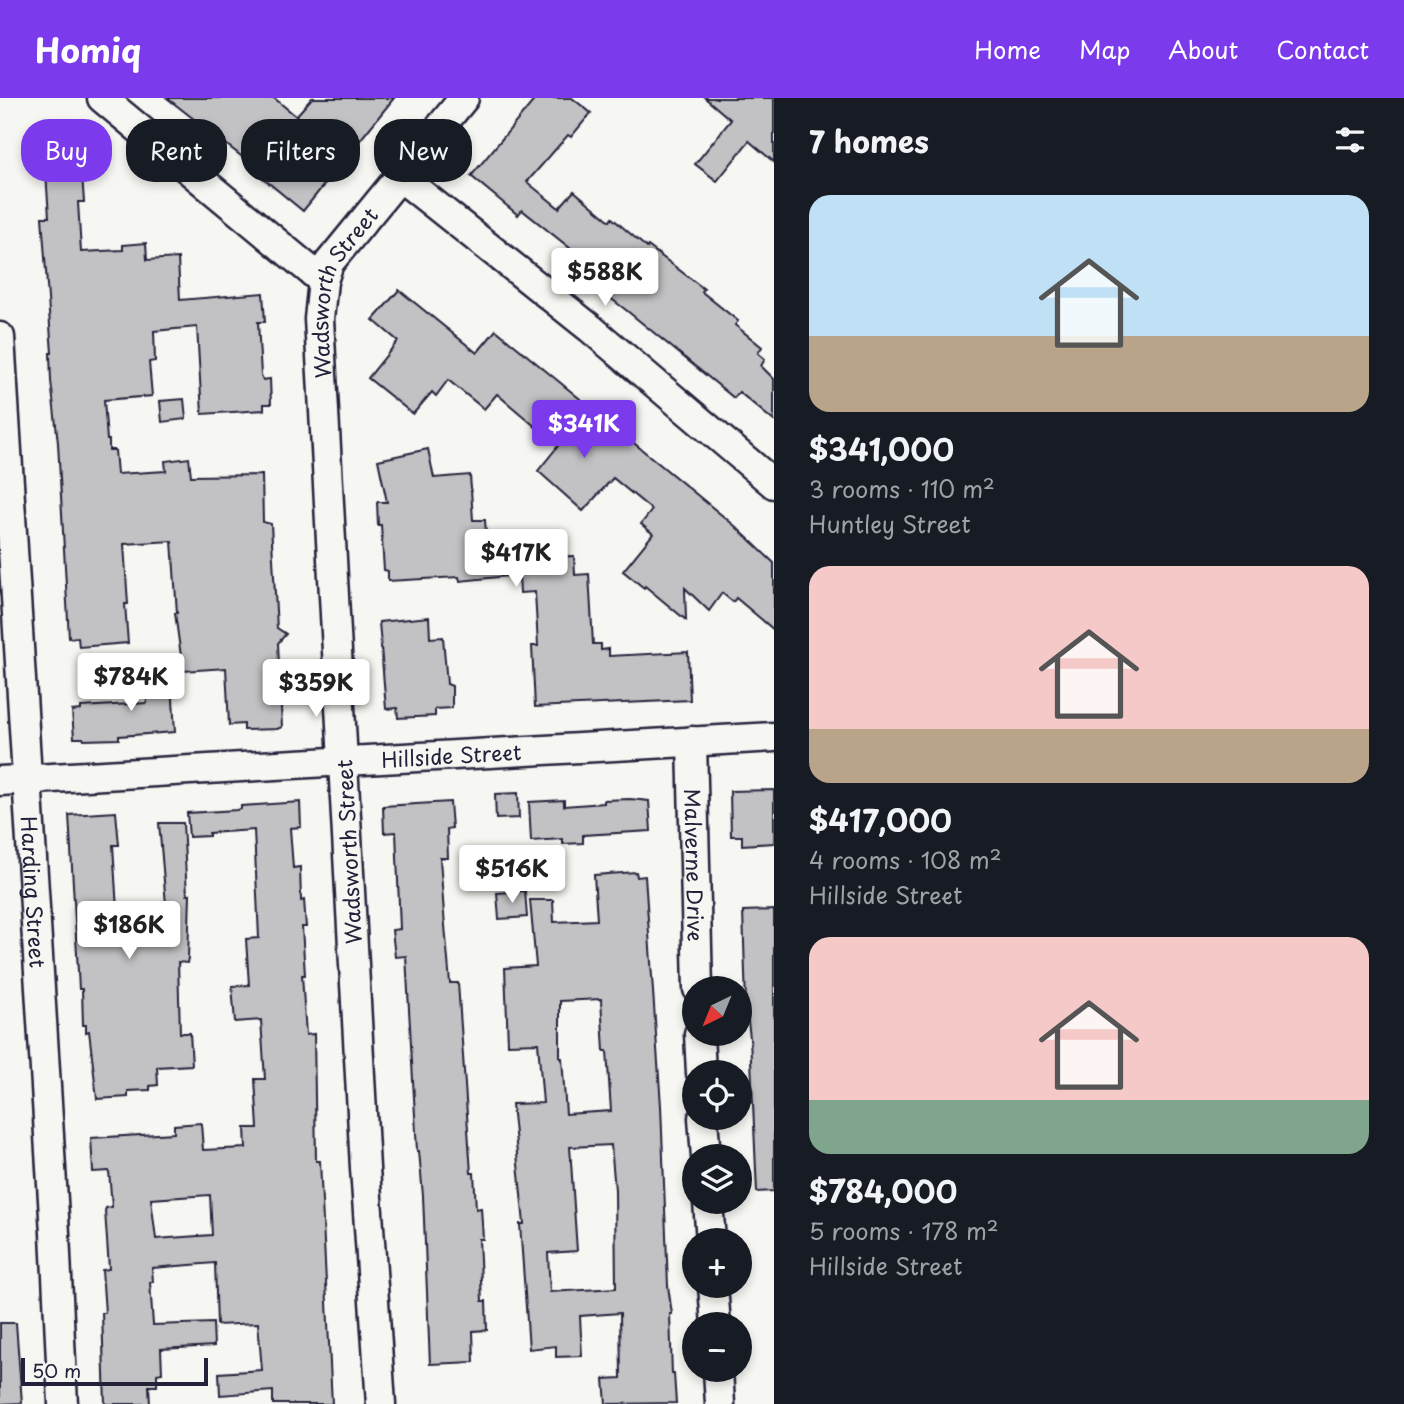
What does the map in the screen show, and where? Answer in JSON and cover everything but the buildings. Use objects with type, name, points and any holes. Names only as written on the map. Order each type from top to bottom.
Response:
[{"type":"street","points":[[102,98],[323,281]]},
{"type":"street","name":"Wadsworth Street","points":[[447,119],[464,98]]},
{"type":"street","name":"Wadsworth Street","points":[[381,1404],[319,319],[323,281],[329,263],[395,182]]},
{"type":"street","points":[[408,182],[590,328],[774,484]]},
{"type":"street","name":"Harding Street","points":[[0,338],[13,780],[55,1233],[63,1404]]},
{"type":"street","name":"Hillside Street","points":[[13,780],[541,748],[774,737]]},
{"type":"street","name":"Malverne Drive","points":[[692,741],[698,976]]},
{"type":"street","points":[[719,1382],[720,1404]]}]
